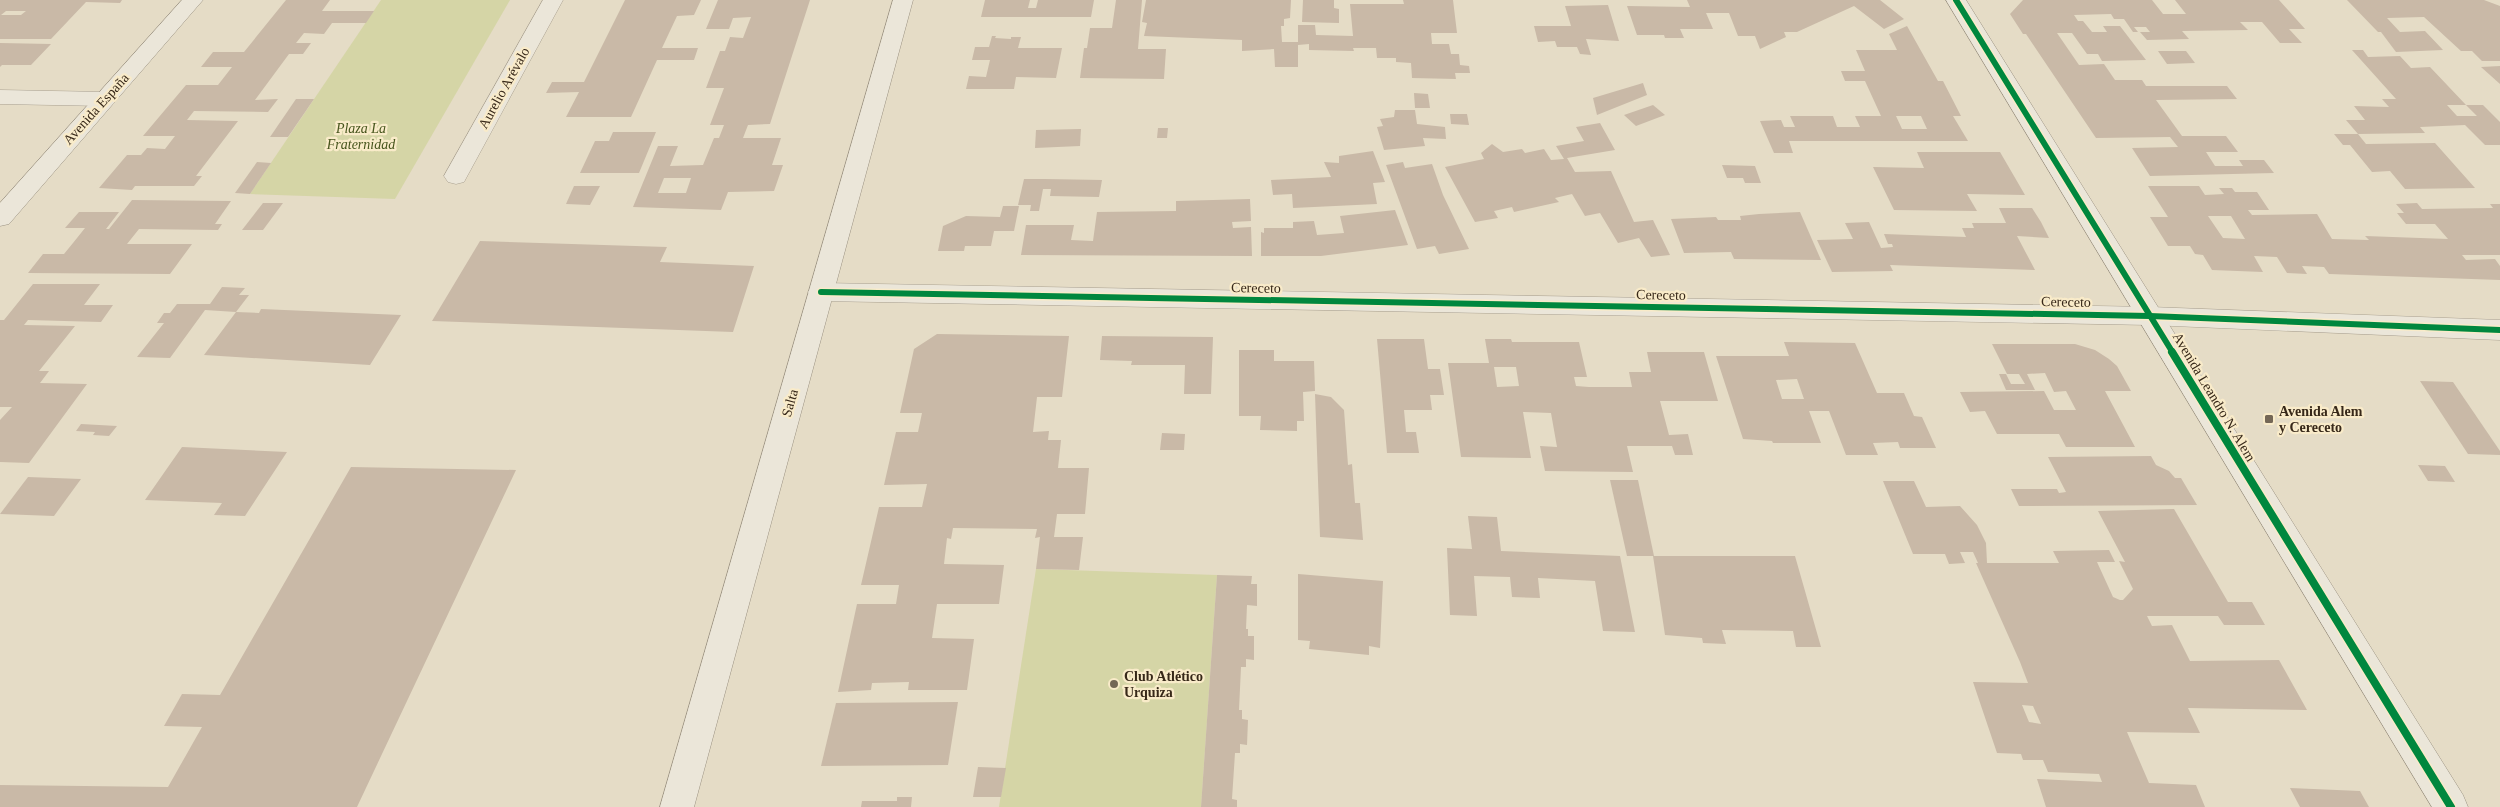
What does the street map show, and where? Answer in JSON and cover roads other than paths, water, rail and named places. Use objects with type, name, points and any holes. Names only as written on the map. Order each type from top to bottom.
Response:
[{"type":"street","name":"Avenida España","points":[[0,218],[193,0]]},
{"type":"street","name":"Aurelio Arévalo","points":[[456,176],[553,0]]},
{"type":"street","name":"Salta","points":[[677,807],[903,0]]},
{"type":"street","name":"Avenida Leandro N. Alem","points":[[1956,0],[2451,807]]},
{"type":"street","points":[[0,97],[106,99]]},
{"type":"street","name":"Cereceto","points":[[821,292],[2150,316],[2500,330]]},
{"type":"place","name":"Avenida Alem y Cereceto","points":[[2269,419]]},
{"type":"place","name":"Club Atlético Urquiza","points":[[1114,684]]},
{"type":"park label","name":"Plaza La Fraternidad","points":[[361,136]]}]
